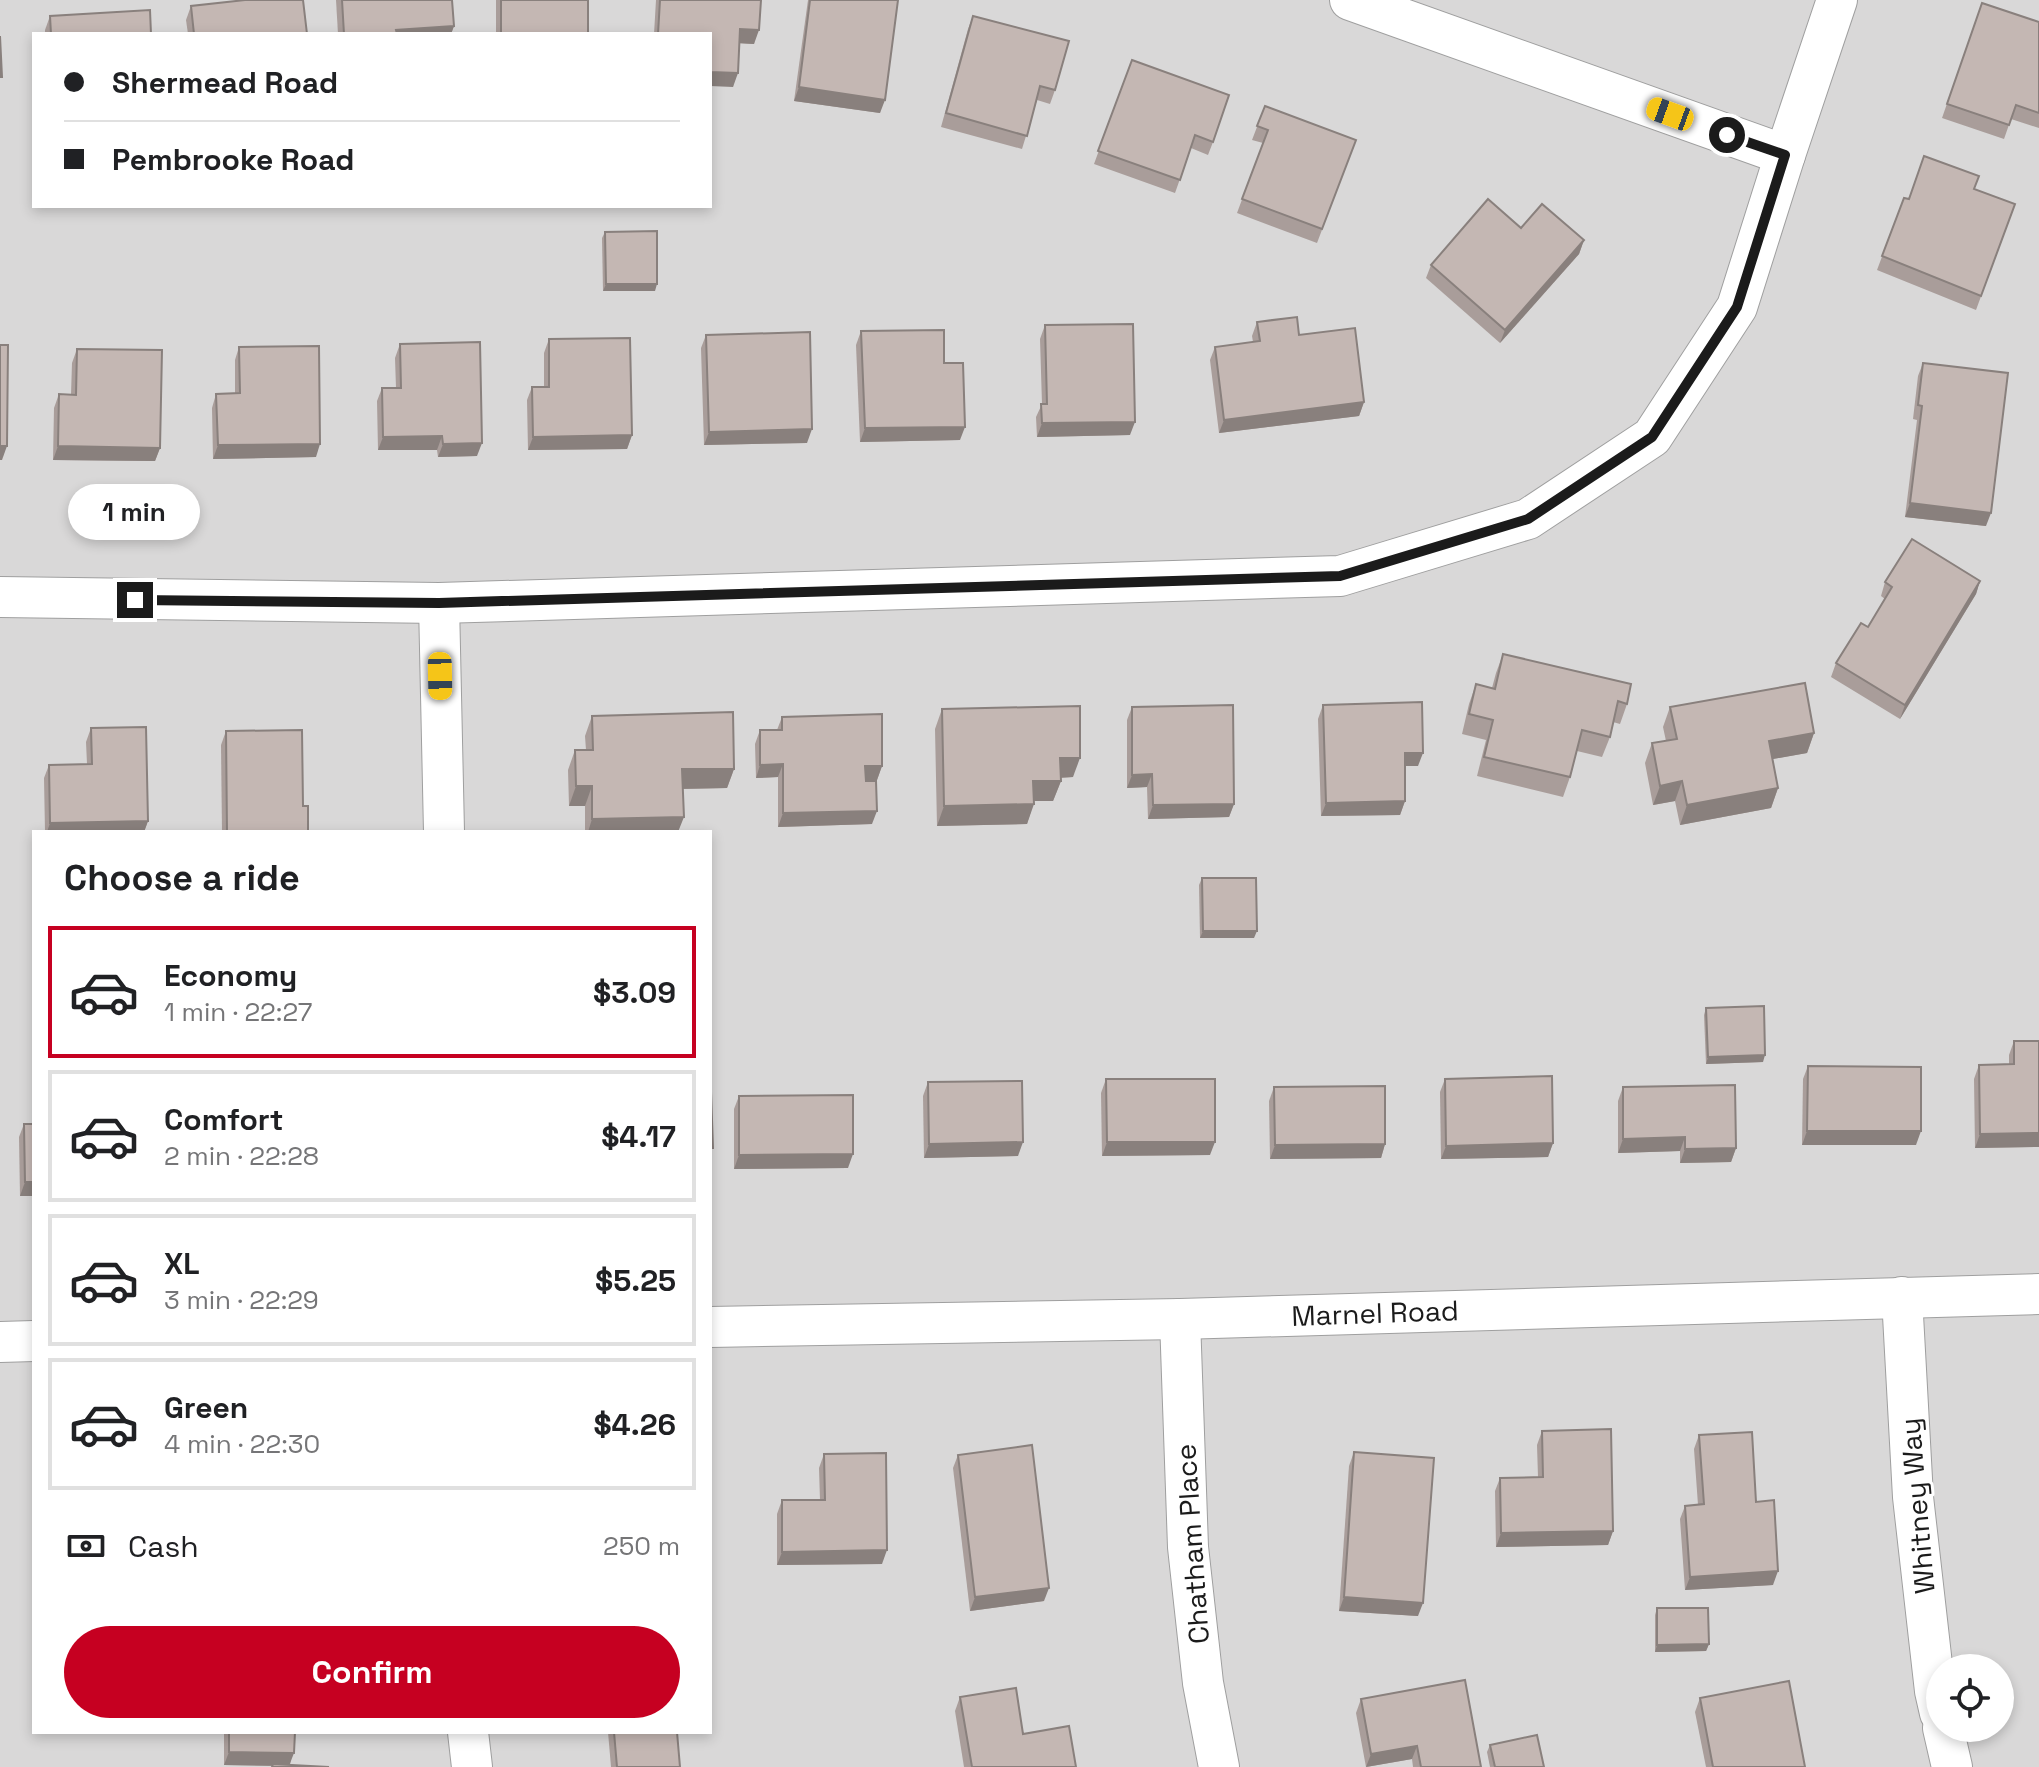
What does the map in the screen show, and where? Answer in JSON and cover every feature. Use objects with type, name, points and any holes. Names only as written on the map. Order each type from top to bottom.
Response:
[{"type":"street","points":[[1350,0],[1785,155]]},
{"type":"street","points":[[0,597],[439,603],[1340,576],[1528,519],[1652,437],[1737,307],[1837,0]]},
{"type":"street","points":[[439,603],[444,830]]},
{"type":"street","name":"Marnel Road","points":[[712,1327],[1180,1319],[2039,1294]]},
{"type":"street","name":"Whitney Way","points":[[1902,1297],[1913,1497],[1931,1654]]},
{"type":"street","name":"Chatham Place","points":[[1180,1319],[1188,1547],[1203,1683],[1219,1767]]},
{"type":"street","points":[[0,1342],[32,1341]]},
{"type":"street","points":[[468,1734],[472,1767]]},
{"type":"street","points":[[1946,1742],[1952,1767]]},
{"type":"shaded area","points":[[0,0],[2039,0],[2039,1767],[0,1767]]},
{"type":"building","points":[[245,0],[303,0],[307,32],[194,32],[191,6]]},
{"type":"building","points":[[342,0],[452,0],[454,26],[396,32],[344,32]]},
{"type":"building","points":[[501,0],[588,0],[588,32],[501,32]]},
{"type":"building","points":[[660,0],[761,0],[759,30],[740,29],[738,73],[712,72],[712,32],[658,32]]},
{"type":"building","points":[[810,0],[898,0],[885,100],[799,87]]},
{"type":"building","points":[[1982,3],[2039,22],[2039,113],[2016,105],[2009,125],[1947,104]]},
{"type":"building","points":[[150,10],[151,32],[51,32],[50,16]]},
{"type":"building","points":[[973,16],[1069,41],[1055,90],[1040,86],[1027,136],[946,113]]},
{"type":"building","points":[[0,36],[2,77],[0,77]]},
{"type":"building","points":[[1132,60],[1229,95],[1213,142],[1195,135],[1180,180],[1098,151]]},
{"type":"building","points":[[1265,106],[1356,140],[1322,229],[1242,199],[1268,130],[1257,126]]},
{"type":"building","points":[[1924,156],[1979,176],[1974,189],[2015,204],[1981,296],[1882,256],[1904,198],[1909,199]]},
{"type":"building","points":[[1488,199],[1521,228],[1542,204],[1584,240],[1505,330],[1431,265]]},
{"type":"building","points":[[657,231],[657,284],[606,284],[605,232]]},
{"type":"building","points":[[1297,317],[1299,335],[1355,328],[1364,402],[1224,420],[1215,347],[1260,341],[1257,322]]},
{"type":"building","points":[[1133,324],[1135,422],[1042,423],[1041,404],[1047,404],[1045,325]]},
{"type":"building","points":[[944,330],[944,363],[963,363],[965,427],[865,428],[861,331]]},
{"type":"building","points":[[810,332],[812,429],[709,432],[706,335]]},
{"type":"building","points":[[630,338],[632,435],[533,437],[532,387],[549,387],[549,339]]},
{"type":"building","points":[[480,342],[482,443],[443,444],[442,436],[383,437],[382,388],[401,388],[400,344]]},
{"type":"building","points":[[0,345],[8,345],[7,446],[0,446]]},
{"type":"building","points":[[319,346],[320,444],[218,445],[216,394],[240,393],[239,347]]},
{"type":"building","points":[[77,349],[162,350],[160,448],[58,446],[59,394],[76,395]]},
{"type":"building","points":[[1923,363],[2008,373],[1991,513],[1910,503],[1922,406],[1918,405]]},
{"type":"building","points":[[1912,539],[1980,581],[1905,705],[1836,663],[1861,623],[1868,627],[1892,587],[1885,582]]},
{"type":"building","points":[[1503,654],[1631,684],[1627,704],[1618,701],[1610,737],[1582,730],[1570,777],[1484,757],[1493,720],[1469,714],[1476,684],[1495,689]]},
{"type":"building","points":[[1805,683],[1814,733],[1769,741],[1778,788],[1687,805],[1682,781],[1660,786],[1652,743],[1677,739],[1670,707]]},
{"type":"building","points":[[1422,702],[1423,753],[1405,753],[1405,801],[1326,803],[1323,705]]},
{"type":"building","points":[[1233,705],[1234,804],[1153,805],[1152,774],[1132,775],[1132,707]]},
{"type":"building","points":[[1080,706],[1080,758],[1060,758],[1061,781],[1033,781],[1034,804],[944,806],[942,709]]},
{"type":"building","points":[[733,712],[734,769],[682,769],[684,817],[592,819],[592,786],[576,786],[575,750],[593,750],[592,716]]},
{"type":"building","points":[[882,714],[882,766],[865,766],[866,781],[876,781],[877,811],[783,813],[783,764],[760,765],[760,730],[782,730],[782,717]]},
{"type":"building","points":[[146,727],[148,821],[50,823],[49,765],[92,764],[91,728]]},
{"type":"building","points":[[302,730],[303,806],[308,806],[308,830],[227,830],[226,731]]},
{"type":"building","points":[[1202,878],[1256,878],[1257,931],[1203,931]]},
{"type":"building","points":[[1764,1006],[1765,1055],[1708,1057],[1706,1008]]},
{"type":"building","points":[[2014,1041],[2039,1041],[2039,1133],[1980,1134],[1979,1065],[2014,1064]]},
{"type":"building","points":[[1808,1066],[1921,1067],[1921,1131],[1807,1131]]},
{"type":"building","points":[[1552,1076],[1553,1143],[1446,1146],[1445,1079]]},
{"type":"building","points":[[1106,1079],[1215,1079],[1215,1142],[1107,1142]]},
{"type":"building","points":[[1022,1081],[1023,1142],[929,1144],[928,1082]]},
{"type":"building","points":[[1735,1085],[1736,1148],[1685,1149],[1685,1137],[1623,1139],[1623,1087]]},
{"type":"building","points":[[1385,1086],[1385,1144],[1275,1145],[1274,1087]]},
{"type":"building","points":[[853,1095],[853,1154],[739,1155],[739,1096]]},
{"type":"building","points":[[24,1124],[32,1124],[32,1182],[25,1182]]},
{"type":"building","points":[[1611,1429],[1613,1531],[1501,1533],[1500,1478],[1543,1477],[1542,1431]]},
{"type":"building","points":[[1752,1432],[1756,1502],[1774,1500],[1778,1571],[1690,1577],[1685,1506],[1704,1504],[1699,1435]]},
{"type":"building","points":[[1032,1445],[1049,1588],[975,1597],[958,1455]]},
{"type":"building","points":[[1354,1452],[1434,1458],[1423,1603],[1344,1597]]},
{"type":"building","points":[[886,1453],[887,1550],[782,1552],[782,1500],[825,1500],[824,1454]]},
{"type":"building","points":[[1657,1608],[1708,1608],[1709,1644],[1657,1645]]},
{"type":"building","points":[[1465,1680],[1481,1767],[1421,1767],[1417,1746],[1371,1754],[1361,1699]]},
{"type":"building","points":[[1789,1681],[1805,1767],[1713,1767],[1700,1698]]},
{"type":"building","points":[[1016,1688],[1023,1734],[1069,1726],[1076,1767],[972,1767],[960,1697]]},
{"type":"building","points":[[229,1734],[295,1734],[294,1753],[229,1752]]},
{"type":"building","points":[[614,1734],[677,1734],[680,1767],[617,1767]]},
{"type":"building","points":[[1537,1735],[1544,1767],[1495,1767],[1490,1745]]},
{"type":"building","points":[[273,1764],[329,1767],[272,1767]]},
{"type":"route","points":[[135,600],[439,603],[1340,576],[1528,519],[1652,437],[1737,307],[1785,155],[1727,135]]}]
